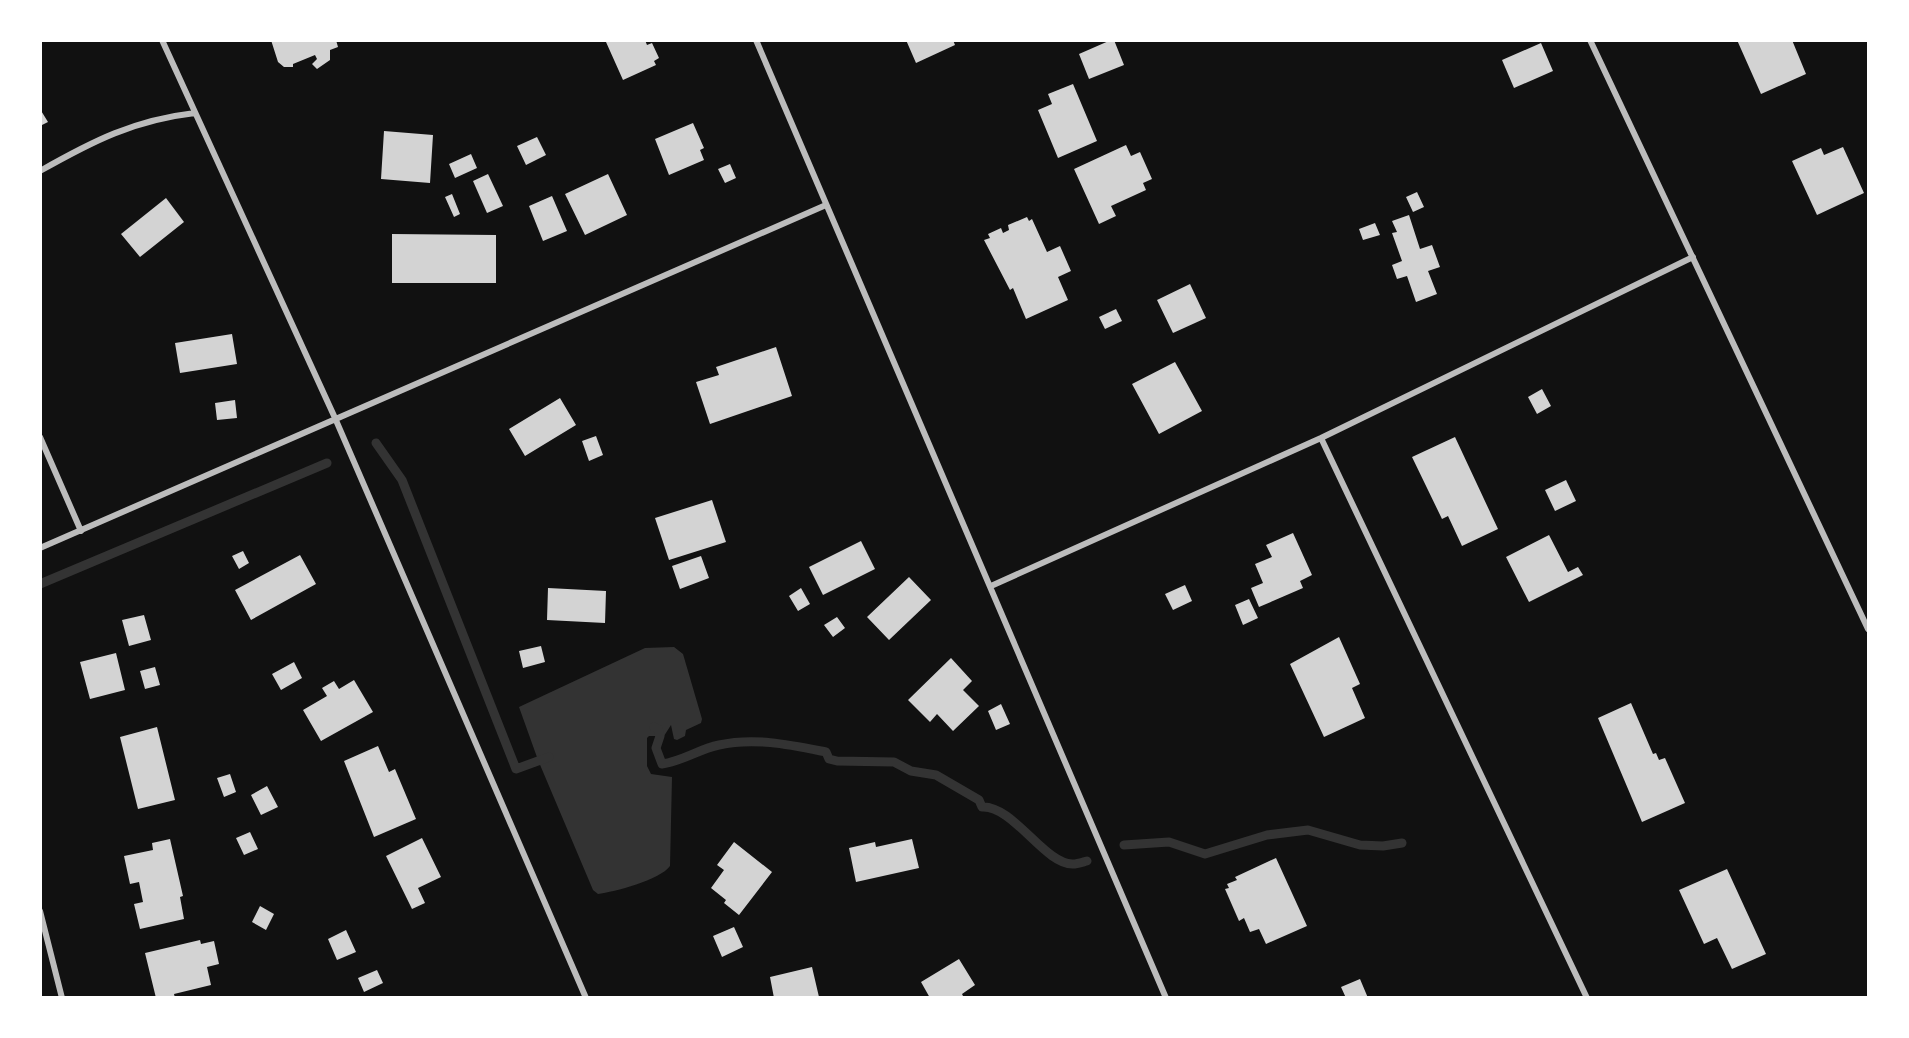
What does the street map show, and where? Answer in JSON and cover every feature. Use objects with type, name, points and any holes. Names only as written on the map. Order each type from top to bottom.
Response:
[{"type":"street","points":[[162,40],[335,418],[586,998]]},
{"type":"street","points":[[756,40],[1166,998]]},
{"type":"street","points":[[1590,40],[1869,629]]},
{"type":"street","points":[[40,171],[112,132],[148,120],[195,113]]},
{"type":"street","points":[[40,548],[826,205]]},
{"type":"street","points":[[991,586],[1321,438],[1693,257]]},
{"type":"street","points":[[40,437],[81,531]]},
{"type":"street","points":[[1321,438],[1587,998]]},
{"type":"street","points":[[40,911],[62,998]]},
{"type":"shaded area","points":[[674,647],[683,654],[702,719],[701,723],[686,730],[685,736],[677,740],[674,739],[671,725],[664,736],[647,738],[647,766],[651,774],[672,777],[670,866],[647,880],[598,894],[593,890],[538,760],[519,707],[645,648]]},
{"type":"building","points":[[271,40],[336,40],[338,47],[330,50],[330,60],[317,69],[312,64],[317,59],[315,55],[293,64],[293,67],[284,67],[278,62]]},
{"type":"building","points":[[609,40],[645,40],[647,45],[652,43],[659,58],[654,61],[656,65],[623,80],[606,42]]},
{"type":"building","points":[[906,40],[953,40],[955,45],[916,63]]},
{"type":"building","points":[[1114,40],[1124,65],[1089,79],[1079,54]]},
{"type":"building","points":[[1737,40],[1792,40],[1806,74],[1761,94]]},
{"type":"building","points":[[1541,43],[1553,71],[1514,88],[1502,60]]},
{"type":"building","points":[[1073,84],[1097,141],[1058,158],[1038,110],[1052,104],[1048,94]]},
{"type":"building","points":[[40,109],[48,122],[40,126]]},
{"type":"building","points":[[693,123],[704,148],[700,150],[704,160],[669,175],[655,139]]},
{"type":"building","points":[[384,131],[433,135],[430,183],[381,179]]},
{"type":"building","points":[[537,137],[546,155],[526,165],[517,146]]},
{"type":"building","points":[[1126,145],[1131,156],[1140,152],[1152,179],[1143,183],[1146,190],[1111,206],[1116,216],[1099,224],[1074,169]]},
{"type":"building","points":[[1843,147],[1864,193],[1817,215],[1792,161],[1821,148],[1824,155]]},
{"type":"building","points":[[471,154],[477,168],[455,178],[449,164]]},
{"type":"building","points":[[730,164],[736,178],[725,183],[718,169]]},
{"type":"building","points":[[488,174],[503,206],[487,213],[473,181]]},
{"type":"building","points":[[608,174],[627,215],[585,235],[565,194]]},
{"type":"building","points":[[1417,192],[1424,207],[1413,212],[1406,197]]},
{"type":"building","points":[[452,194],[460,214],[454,217],[445,197]]},
{"type":"building","points":[[552,196],[567,231],[543,241],[529,206]]},
{"type":"building","points":[[166,198],[184,222],[140,257],[121,234]]},
{"type":"building","points":[[1409,215],[1420,249],[1432,245],[1440,267],[1428,271],[1437,294],[1416,302],[1407,276],[1397,279],[1392,265],[1402,261],[1392,233],[1397,232],[1392,221]]},
{"type":"building","points":[[1027,217],[1029,221],[1032,219],[1047,252],[1060,246],[1071,271],[1058,277],[1068,300],[1026,319],[1013,288],[1010,290],[984,240],[990,238],[988,234],[1001,228],[1003,233],[1009,230],[1008,225]]},
{"type":"building","points":[[1375,223],[1380,235],[1363,240],[1359,229]]},
{"type":"building","points":[[392,234],[496,235],[496,283],[392,283]]},
{"type":"building","points":[[1190,284],[1206,318],[1173,333],[1157,300]]},
{"type":"building","points":[[1116,309],[1122,321],[1105,329],[1099,317]]},
{"type":"building","points":[[232,334],[237,364],[180,373],[175,343]]},
{"type":"building","points":[[776,347],[792,396],[710,424],[696,382],[719,375],[716,367]]},
{"type":"building","points":[[1175,362],[1202,411],[1159,434],[1132,384]]},
{"type":"building","points":[[1542,389],[1551,406],[1537,414],[1528,397]]},
{"type":"building","points":[[560,398],[576,425],[525,456],[509,429]]},
{"type":"building","points":[[235,400],[237,418],[217,420],[215,403]]},
{"type":"building","points":[[596,436],[603,455],[589,461],[582,441]]},
{"type":"building","points":[[1455,437],[1498,529],[1462,546],[1448,516],[1442,519],[1412,457]]},
{"type":"building","points":[[1566,480],[1576,501],[1555,511],[1545,490]]},
{"type":"building","points":[[712,500],[726,542],[669,560],[655,518]]},
{"type":"building","points":[[1293,533],[1312,575],[1300,581],[1303,588],[1259,607],[1251,588],[1263,583],[1255,564],[1272,557],[1266,545]]},
{"type":"building","points":[[1549,535],[1568,572],[1578,567],[1583,575],[1529,602],[1506,557]]},
{"type":"building","points":[[861,541],[875,569],[823,595],[809,567]]},
{"type":"building","points":[[243,551],[249,563],[239,569],[232,556]]},
{"type":"building","points":[[300,555],[316,584],[251,620],[235,590]]},
{"type":"building","points":[[701,556],[709,578],[680,589],[672,566]]},
{"type":"building","points":[[909,577],[931,600],[889,640],[867,617]]},
{"type":"building","points":[[1185,585],[1192,601],[1173,610],[1165,594]]},
{"type":"building","points":[[548,588],[606,591],[605,623],[547,620]]},
{"type":"building","points":[[801,588],[810,604],[798,611],[789,596]]},
{"type":"building","points":[[1249,599],[1258,618],[1243,625],[1235,605]]},
{"type":"building","points":[[144,615],[151,640],[129,646],[122,620]]},
{"type":"building","points":[[837,617],[845,628],[833,637],[824,625]]},
{"type":"building","points":[[1339,637],[1360,684],[1352,688],[1365,718],[1324,737],[1290,664]]},
{"type":"building","points":[[541,646],[545,662],[523,668],[519,651]]},
{"type":"building","points":[[116,653],[125,690],[90,699],[80,662]]},
{"type":"building","points":[[951,658],[972,681],[963,690],[979,706],[953,731],[937,714],[930,722],[908,700]]},
{"type":"building","points":[[294,662],[302,678],[281,690],[272,674]]},
{"type":"building","points":[[155,667],[160,685],[145,689],[140,671]]},
{"type":"building","points":[[354,680],[373,712],[321,741],[303,710],[327,696],[322,688],[334,681],[339,689]]},
{"type":"building","points":[[1631,703],[1653,754],[1656,753],[1659,760],[1665,758],[1685,803],[1642,822],[1598,718]]},
{"type":"building","points":[[1001,704],[1010,724],[996,730],[988,711]]},
{"type":"building","points":[[157,727],[175,800],[138,809],[120,737]]},
{"type":"building","points":[[378,746],[389,772],[395,769],[416,819],[374,837],[344,761]]},
{"type":"building","points":[[230,774],[236,792],[224,797],[217,778]]},
{"type":"building","points":[[267,786],[278,807],[261,815],[251,795]]},
{"type":"building","points":[[250,832],[258,849],[244,855],[236,838]]},
{"type":"building","points":[[422,838],[441,877],[418,888],[425,903],[412,909],[386,856]]},
{"type":"building","points":[[170,839],[183,896],[180,897],[184,919],[140,929],[134,904],[143,902],[139,882],[130,884],[124,856],[153,850],[152,843]]},
{"type":"building","points":[[912,839],[919,868],[856,882],[849,848],[875,842],[876,847]]},
{"type":"building","points":[[734,842],[772,872],[739,915],[711,888],[724,870],[717,865]]},
{"type":"building","points":[[1276,858],[1307,926],[1266,944],[1259,929],[1250,932],[1244,918],[1239,921],[1225,889],[1229,888],[1227,884],[1237,880],[1235,877]]},
{"type":"building","points":[[1727,869],[1766,954],[1732,969],[1717,938],[1704,944],[1679,890]]},
{"type":"building","points":[[260,906],[274,914],[266,930],[252,922]]},
{"type":"building","points":[[734,927],[743,947],[722,957],[713,936]]},
{"type":"building","points":[[346,930],[356,952],[337,960],[328,939]]},
{"type":"building","points":[[200,940],[201,944],[214,941],[219,964],[207,967],[211,985],[174,994],[175,998],[156,998],[145,953]]},
{"type":"building","points":[[959,959],[975,985],[962,994],[964,998],[930,998],[921,982]]},
{"type":"building","points":[[812,967],[819,997],[774,998],[770,977]]},
{"type":"building","points":[[377,970],[383,983],[364,992],[358,978]]},
{"type":"building","points":[[1360,979],[1368,998],[1346,998],[1341,987]]},
{"type":"waterway","points":[[376,443],[402,480],[516,769],[549,757]]},
{"type":"waterway","points":[[40,584],[327,463]]},
{"type":"waterway","points":[[654,727],[658,729],[660,736],[656,748],[662,764],[712,747],[746,742],[773,743],[826,752],[829,759],[837,761],[894,762],[911,771],[936,775],[979,800],[982,807],[994,809],[1005,815],[1062,862],[1073,864],[1087,861]]},
{"type":"waterway","points":[[1124,845],[1169,842],[1205,854],[1267,835],[1308,830],[1360,845],[1383,846],[1402,843]]}]
